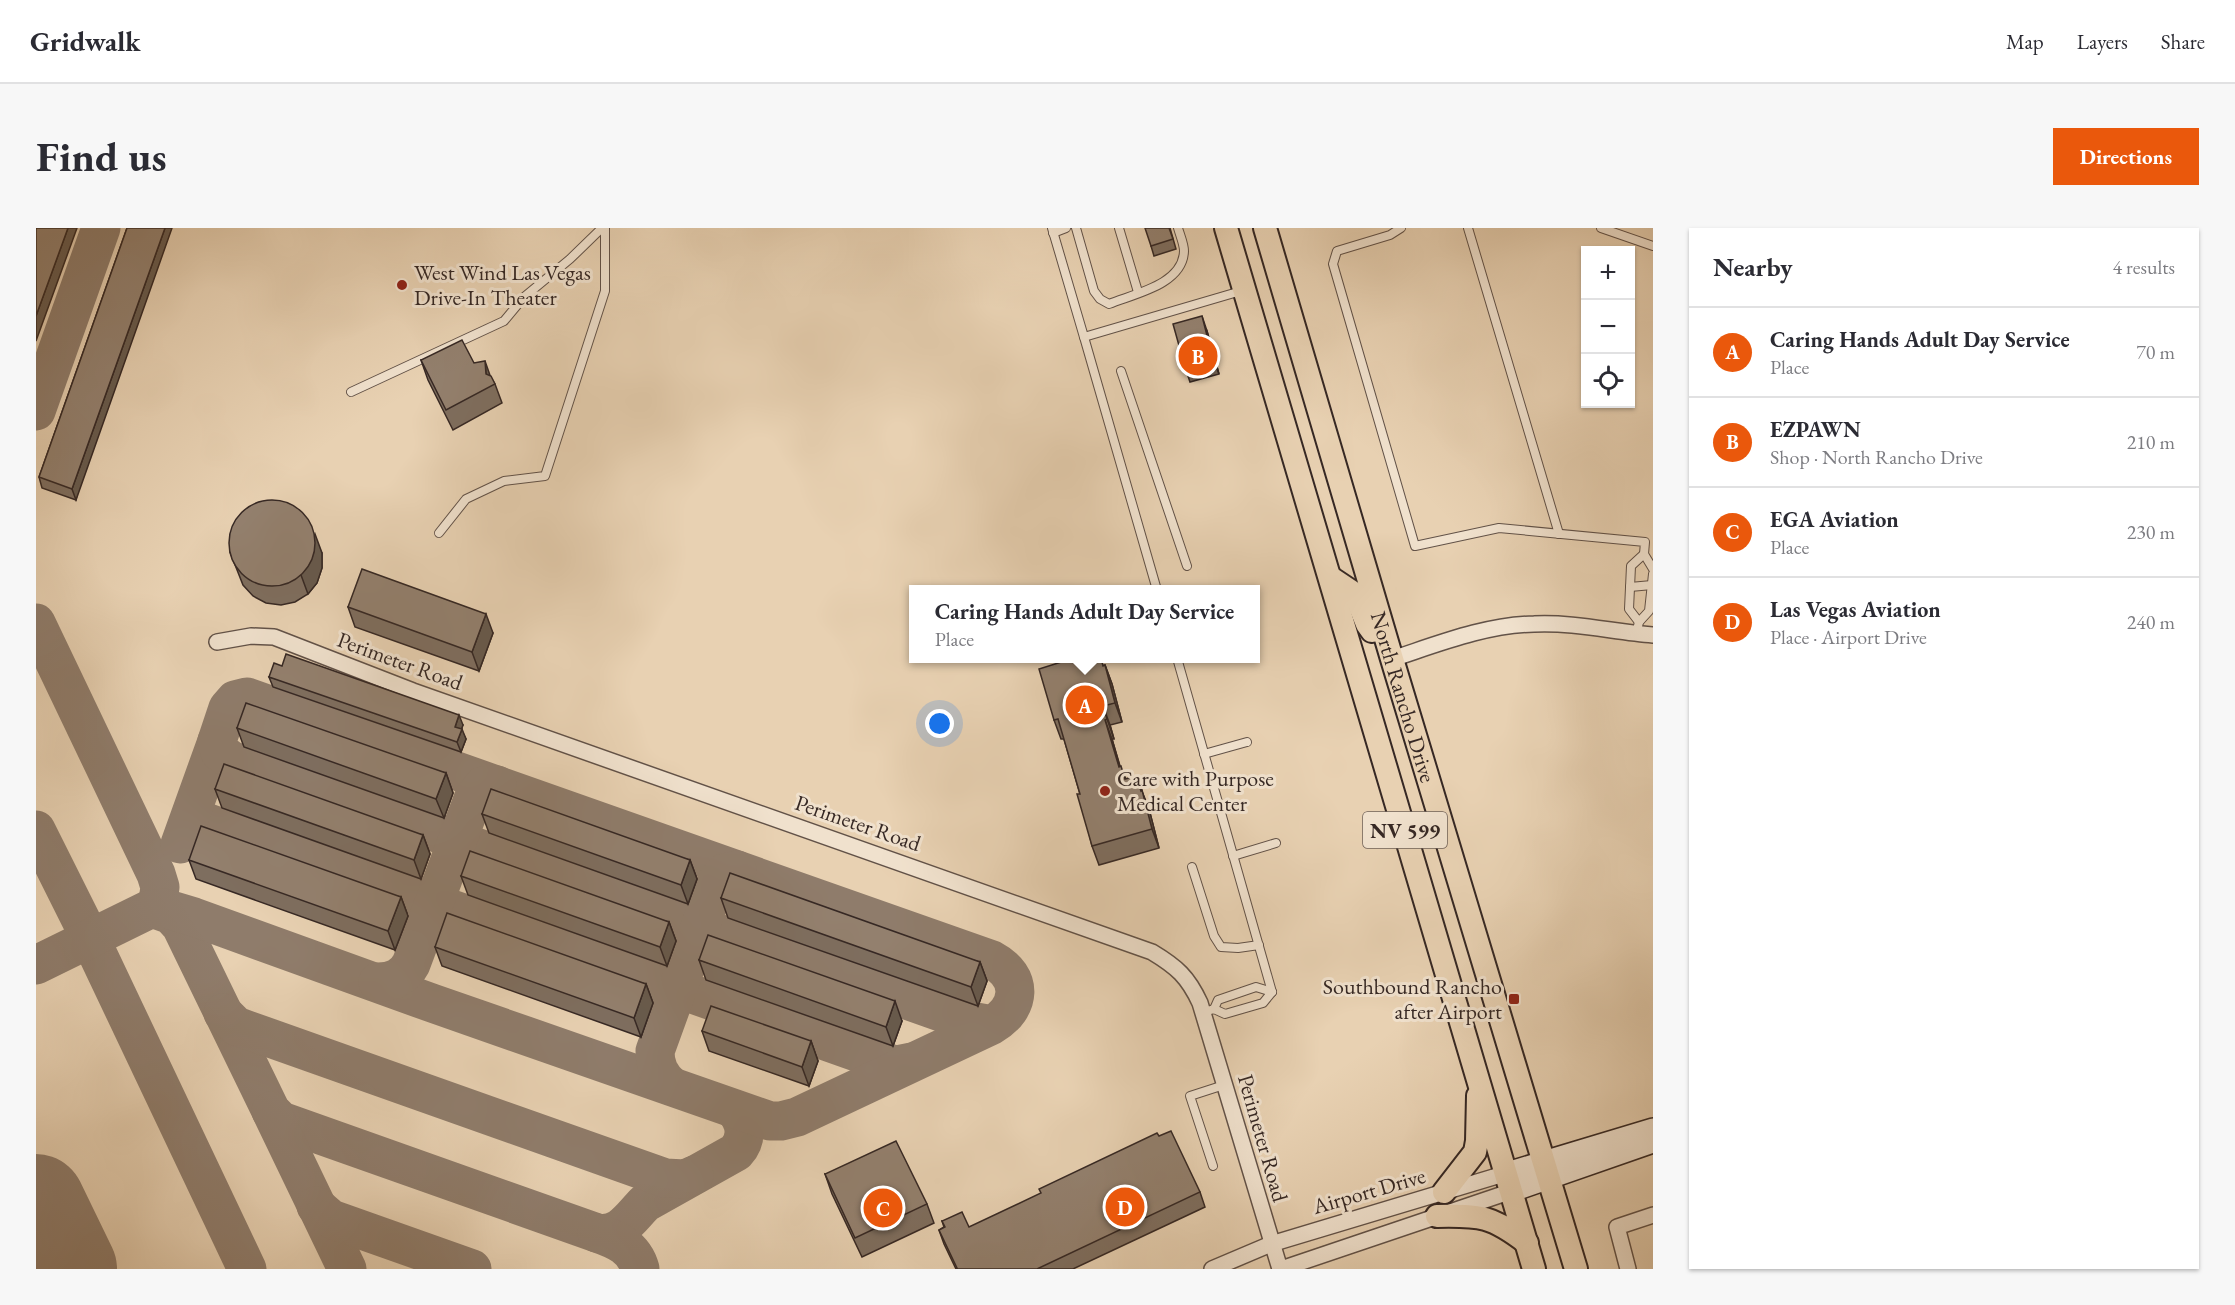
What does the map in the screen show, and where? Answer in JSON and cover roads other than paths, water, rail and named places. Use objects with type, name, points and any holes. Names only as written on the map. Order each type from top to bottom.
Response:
[{"type":"main road","name":"North Rancho Drive","points":[[1226,228],[1534,1269]]},
{"type":"main road","name":"North Rancho Drive","points":[[1265,228],[1576,1269]]},
{"type":"main road","points":[[1331,578],[1355,594],[1367,624],[1392,659]]},
{"type":"main road","points":[[1444,1192],[1475,1152],[1479,1082]]},
{"type":"main road","points":[[1437,1216],[1471,1215],[1493,1220],[1527,1243]]},
{"type":"street","points":[[1392,659],[1477,632],[1523,625],[1571,625],[1643,630]]},
{"type":"street","name":"Perimeter Road","points":[[217,642],[251,636],[274,637],[413,691],[1152,952],[1167,961],[1190,981],[1209,1010],[1224,1085],[1280,1269]]},
{"type":"street","points":[[1547,1170],[1653,1129]]},
{"type":"street","points":[[1509,1182],[1653,1142]]},
{"type":"street","name":"Airport Drive","points":[[1212,1269],[1271,1244],[1444,1192],[1509,1182]]},
{"type":"street","name":"Airport Drive","points":[[1280,1269],[1437,1216],[1509,1182]]},
{"type":"street","points":[[1628,1269],[1617,1227],[1653,1215]]},
{"type":"lane","points":[[351,392],[504,321],[524,297],[603,228]]},
{"type":"lane","points":[[439,533],[466,499],[504,481],[545,476],[605,291],[603,228]]},
{"type":"lane","points":[[1066,228],[1052,230],[1156,585]]},
{"type":"lane","points":[[1076,228],[1094,291],[1100,299],[1109,304],[1162,283],[1175,273],[1184,250],[1178,228]]},
{"type":"lane","points":[[1119,228],[1138,292]]},
{"type":"lane","points":[[1401,228],[1390,235],[1337,251],[1333,264],[1416,546],[1499,528],[1649,542],[1644,554],[1631,566],[1629,609],[1643,630]]},
{"type":"lane","points":[[1468,228],[1559,534]]},
{"type":"lane","points":[[1601,228],[1653,246]]},
{"type":"lane","points":[[1084,337],[1245,290]]},
{"type":"lane","points":[[1121,371],[1187,566]]},
{"type":"lane","points":[[1643,630],[1653,572],[1644,554]]},
{"type":"lane","points":[[1630,587],[1652,585]]},
{"type":"lane","points":[[1178,663],[1272,992]]},
{"type":"lane","points":[[1204,754],[1247,742]]},
{"type":"lane","points":[[1233,856],[1276,843]]},
{"type":"lane","points":[[1191,867],[1214,936],[1221,947],[1238,948],[1259,945]]},
{"type":"lane","points":[[1256,987],[1272,992],[1263,1003],[1225,1014],[1209,1010],[1218,1000],[1256,987]]},
{"type":"lane","points":[[1213,1166],[1190,1096],[1224,1085]]},
{"type":"place","name":"West Wind Las Vegas Drive-In Theater","points":[[402,285]]},
{"type":"place","name":"EZPAWN","points":[[1198,356]]},
{"type":"place","name":"Caring Hands Adult Day Service","points":[[1085,705]]},
{"type":"place","name":"Care with Purpose Medical Center","points":[[1105,791]]},
{"type":"place","name":"Southbound Rancho after Airport","points":[[1514,999]]},
{"type":"place","name":"Las Vegas Aviation","points":[[1125,1207]]},
{"type":"place","name":"EGA Aviation","points":[[883,1208]]}]
